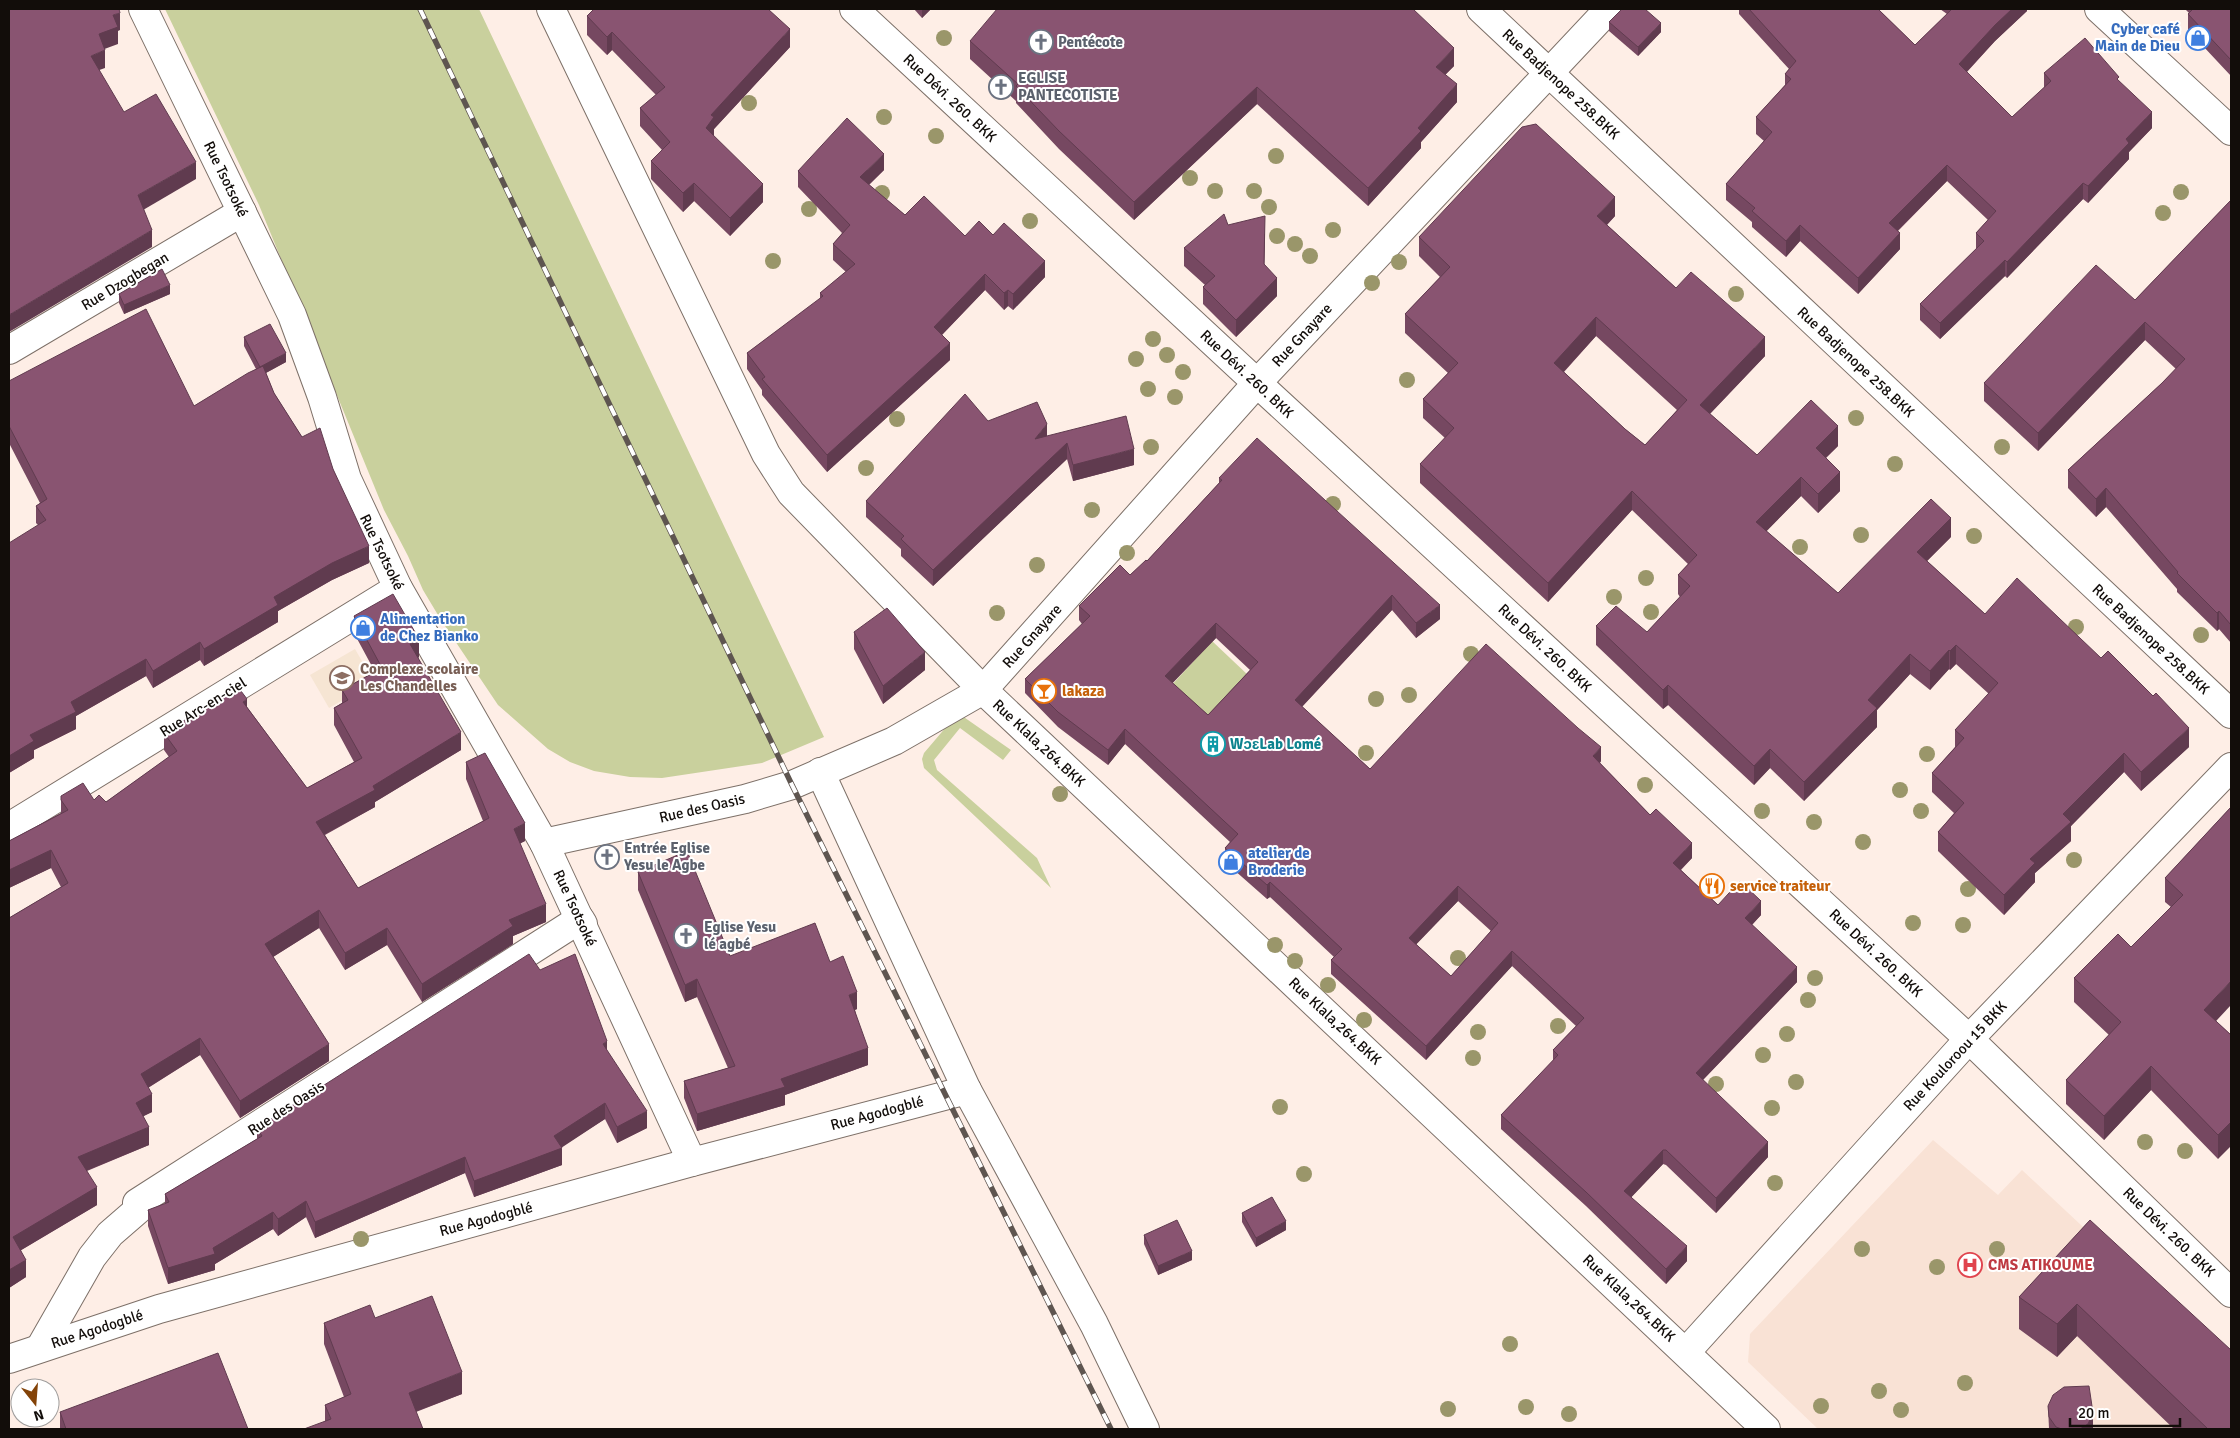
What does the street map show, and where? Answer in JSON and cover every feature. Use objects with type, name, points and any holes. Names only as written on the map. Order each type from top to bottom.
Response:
[{"type":"street","name":"Rue Tsotsoké","points":[[143,9],[292,315],[322,397],[347,479],[398,588],[544,843],[692,1162]]},
{"type":"street","name":"Rue Klala,264.BKK","points":[[551,9],[766,454],[791,493],[983,690],[1766,1429]]},
{"type":"street","name":"Rue Dévi. 260. BKK","points":[[854,9],[1257,384],[1970,1039],[2231,1293]]},
{"type":"street","name":"Rue Badjenope 258.BKK","points":[[1481,9],[2231,714]]},
{"type":"street","name":"Rue Gnayare","points":[[894,740],[983,690],[1257,384],[1609,9]]},
{"type":"street","points":[[2099,9],[2231,131]]},
{"type":"street","name":"Rue Dzogbegan","points":[[9,350],[242,212]]},
{"type":"street","name":"Rue Arc-en-ciel","points":[[9,827],[398,588]]},
{"type":"street","name":"Rue des Oasis","points":[[544,843],[745,799],[792,785],[894,740]]},
{"type":"street","name":"Rue Kouloroou 15 BKK","points":[[1686,1352],[1970,1039],[2231,767]]},
{"type":"street","points":[[820,772],[967,1090],[1094,1324],[1145,1429]]},
{"type":"street","name":"Rue des Oasis","points":[[40,1348],[92,1257],[110,1234],[140,1208],[138,1203],[580,919],[583,924]]},
{"type":"street","name":"Rue Agodogblé","points":[[9,1359],[159,1309],[692,1162],[967,1090]]},
{"type":"shaded area","name":"Complexe scolaire Les Chandelles","points":[[355,649],[374,682],[329,708],[310,675]]},
{"type":"shaded area","name":"CMS ATIKOUME","points":[[1933,1140],[1998,1195],[2022,1170],[2231,1365],[2231,1429],[1818,1429],[1748,1362],[1750,1334]]},
{"type":"green space","points":[[165,9],[479,9],[824,737],[762,763],[662,778],[630,777],[594,771],[570,762],[548,749],[498,705],[423,590],[384,510],[259,205]]},
{"type":"green space","points":[[1212,641],[1249,676],[1207,721],[1170,687]]},
{"type":"green space","points":[[958,713],[1011,750],[1003,760],[960,728],[934,760],[937,770],[1037,858],[1051,888],[924,768],[922,759],[924,753]]},
{"type":"building","points":[[9,9],[119,9],[120,13],[113,15],[118,27],[99,34],[105,50],[91,56],[124,112],[156,94],[196,162],[138,195],[152,230],[9,315]]},
{"type":"building","points":[[594,9],[768,9],[790,29],[711,115],[714,117],[706,128],[763,184],[730,218],[694,183],[683,193],[651,161],[670,142],[640,108],[665,87],[612,32],[607,37],[587,16]]},
{"type":"building","points":[[997,9],[1413,9],[1454,48],[1436,67],[1457,84],[1418,128],[1421,131],[1368,188],[1257,87],[1134,202],[1059,131],[1016,86],[1018,84],[970,41]]},
{"type":"building","points":[[1622,9],[1645,9],[1661,23],[1638,47],[1609,22]]},
{"type":"building","points":[[1749,9],[1878,9],[1915,45],[1952,9],[2012,9],[1959,64],[2012,117],[2051,81],[2044,73],[2085,38],[2119,77],[2117,79],[2152,112],[2126,139],[2129,143],[2088,186],[2083,183],[2007,262],[2005,260],[1940,323],[1920,304],[1984,241],[1976,233],[1996,211],[1947,165],[1889,223],[1900,233],[1858,278],[1800,225],[1786,241],[1752,211],[1755,208],[1726,184],[1772,132],[1756,117],[1791,79],[1785,74],[1796,61]]},
{"type":"building","points":[[2193,9],[2231,9],[2231,60],[2188,14]]},
{"type":"building","points":[[847,118],[884,154],[860,177],[905,215],[924,196],[965,236],[979,221],[993,235],[1004,223],[1045,261],[1013,294],[1008,290],[1004,293],[985,274],[934,327],[950,343],[827,455],[762,379],[765,377],[747,353],[823,296],[820,293],[855,264],[833,244],[850,225],[798,171]]},
{"type":"building","points":[[1536,124],[1615,197],[1597,216],[1676,288],[1691,272],[1765,337],[1700,405],[1757,455],[1811,400],[1838,426],[1816,448],[1840,472],[1818,494],[1801,477],[1756,522],[1838,593],[1931,499],[1951,518],[1917,552],[1985,614],[2017,578],[2101,658],[2108,651],[2153,696],[2156,693],[2189,728],[2141,772],[2124,753],[2063,814],[2071,822],[2030,859],[2035,863],[2004,895],[1938,832],[1964,803],[1932,773],[1964,738],[1955,730],[1998,683],[1956,645],[1930,671],[1910,654],[1868,700],[1877,708],[1804,782],[1770,749],[1754,766],[1668,685],[1663,690],[1596,626],[1616,606],[1647,632],[1690,586],[1678,575],[1697,555],[1632,491],[1548,583],[1420,464],[1454,428],[1423,399],[1458,363],[1405,314],[1450,267],[1419,237],[1522,127]],"holes":[[[1596,317],[1687,400],[1645,445],[1625,429],[1554,363]]]},
{"type":"building","points":[[2231,200],[2231,625],[2219,611],[2217,613],[2177,573],[2106,488],[2096,499],[2068,470],[2162,383],[2185,359],[2145,322],[2038,433],[1984,383],[2096,265],[2135,300]]},
{"type":"building","points":[[1224,214],[1228,225],[1265,216],[1264,264],[1277,278],[1236,320],[1203,287],[1215,276],[1184,248]]},
{"type":"building","points":[[162,269],[170,285],[124,305],[119,294]]},
{"type":"building","points":[[146,309],[194,406],[263,366],[274,393],[302,437],[320,428],[333,469],[369,546],[332,563],[274,597],[278,605],[204,649],[200,642],[153,671],[146,659],[71,702],[76,712],[30,735],[34,741],[9,756],[9,543],[46,520],[36,506],[47,499],[9,426],[9,381]]},
{"type":"building","points":[[270,324],[286,353],[260,367],[244,337]]},
{"type":"building","points":[[965,394],[988,421],[1037,402],[1047,424],[1035,439],[1126,416],[1134,449],[1073,465],[1067,443],[933,570],[901,539],[904,536],[866,501]]},
{"type":"building","points":[[1257,438],[1440,605],[1416,623],[1392,595],[1295,700],[1370,769],[1486,644],[1601,747],[1593,756],[1650,815],[1656,809],[1692,843],[1673,863],[1718,905],[1740,881],[1761,901],[1745,918],[1797,967],[1696,1073],[1768,1142],[1716,1198],[1666,1150],[1663,1150],[1624,1191],[1687,1246],[1666,1269],[1586,1192],[1501,1115],[1558,1055],[1553,1050],[1584,1018],[1512,951],[1426,1046],[1331,960],[1342,949],[1270,882],[1267,885],[1225,848],[1238,834],[1125,729],[1108,750],[1058,712],[1025,679],[1090,616],[1079,606],[1120,565],[1130,575],[1147,561],[1222,480],[1219,478]],"holes":[[[1216,623],[1258,662],[1208,715],[1165,676]],[[1458,886],[1498,923],[1451,976],[1409,938]]]},
{"type":"building","points":[[393,594],[419,639],[410,644],[461,732],[373,786],[375,790],[316,822],[358,888],[489,818],[466,762],[485,753],[525,823],[514,829],[546,904],[509,920],[513,926],[422,984],[387,928],[345,953],[319,910],[265,944],[329,1044],[240,1101],[200,1038],[141,1074],[152,1094],[136,1103],[149,1127],[78,1157],[97,1187],[13,1237],[26,1260],[9,1270],[9,918],[68,883],[51,850],[9,870],[9,841],[68,810],[61,800],[61,796],[83,783],[94,800],[99,795],[106,802],[177,751],[164,733],[238,687],[247,699],[243,702],[307,788],[362,758],[334,708],[348,700],[342,690],[382,668],[354,616]]},
{"type":"building","points":[[887,608],[925,652],[883,686],[854,632]]},
{"type":"building","points":[[2231,807],[2231,981],[2204,1010],[2231,1035],[2231,1122],[2218,1135],[2151,1066],[2104,1116],[2066,1080],[2121,1022],[2074,978],[2118,934],[2131,947],[2183,895],[2165,878]]},
{"type":"building","points":[[687,851],[730,956],[815,923],[830,962],[843,956],[857,992],[849,995],[868,1048],[781,1079],[785,1087],[697,1114],[684,1081],[735,1066],[697,979],[685,985],[638,872]]},
{"type":"building","points":[[529,954],[540,970],[575,954],[607,1041],[603,1044],[647,1111],[617,1127],[605,1103],[554,1136],[562,1148],[474,1181],[465,1157],[315,1222],[306,1201],[278,1219],[273,1212],[213,1248],[215,1254],[168,1268],[148,1210],[169,1202],[165,1194],[262,1136],[257,1128]]},
{"type":"building","points":[[1272,1197],[1286,1221],[1256,1238],[1242,1213]]},
{"type":"building","points":[[1177,1220],[1192,1251],[1158,1266],[1144,1235]]},
{"type":"building","points":[[2090,1220],[2231,1350],[2231,1429],[2208,1429],[2077,1304],[2057,1324],[2019,1297]]},
{"type":"building","points":[[432,1296],[462,1372],[409,1393],[423,1429],[304,1429],[331,1419],[325,1405],[351,1394],[324,1323],[370,1305],[375,1318]]},
{"type":"building","points":[[218,1353],[248,1429],[66,1429],[60,1412]]},
{"type":"building","points":[[2089,1386],[2093,1413],[2088,1424],[2080,1429],[2056,1427],[2049,1417],[2048,1406],[2053,1395],[2064,1387]]},
{"type":"railway","points":[[420,9],[792,785],[1111,1429]]},
{"type":"place","name":"Cyber café Main de Dieu","points":[[2198,38]]},
{"type":"place","name":"Pentécote","points":[[1041,42]]},
{"type":"place","name":"EGLISE PANTECOTISTE","points":[[1001,87]]},
{"type":"place","name":"Alimentation de Chez Bianko","points":[[363,628]]},
{"type":"place","name":"Complexe scolaire Les Chandelles","points":[[342,678]]},
{"type":"place","name":"lakaza","points":[[1044,691]]},
{"type":"place","name":"WɔɛLab Lomé","points":[[1213,744]]},
{"type":"place","name":"Entrée Eglise Yesu le Agbe","points":[[607,857]]},
{"type":"place","name":"atelier de Broderie","points":[[1231,862]]},
{"type":"place","name":"service traiteur","points":[[1712,886]]},
{"type":"place","name":"Eglise Yesu lé agbé","points":[[686,936]]},
{"type":"place","name":"CMS ATIKOUME","points":[[1970,1265]]}]
